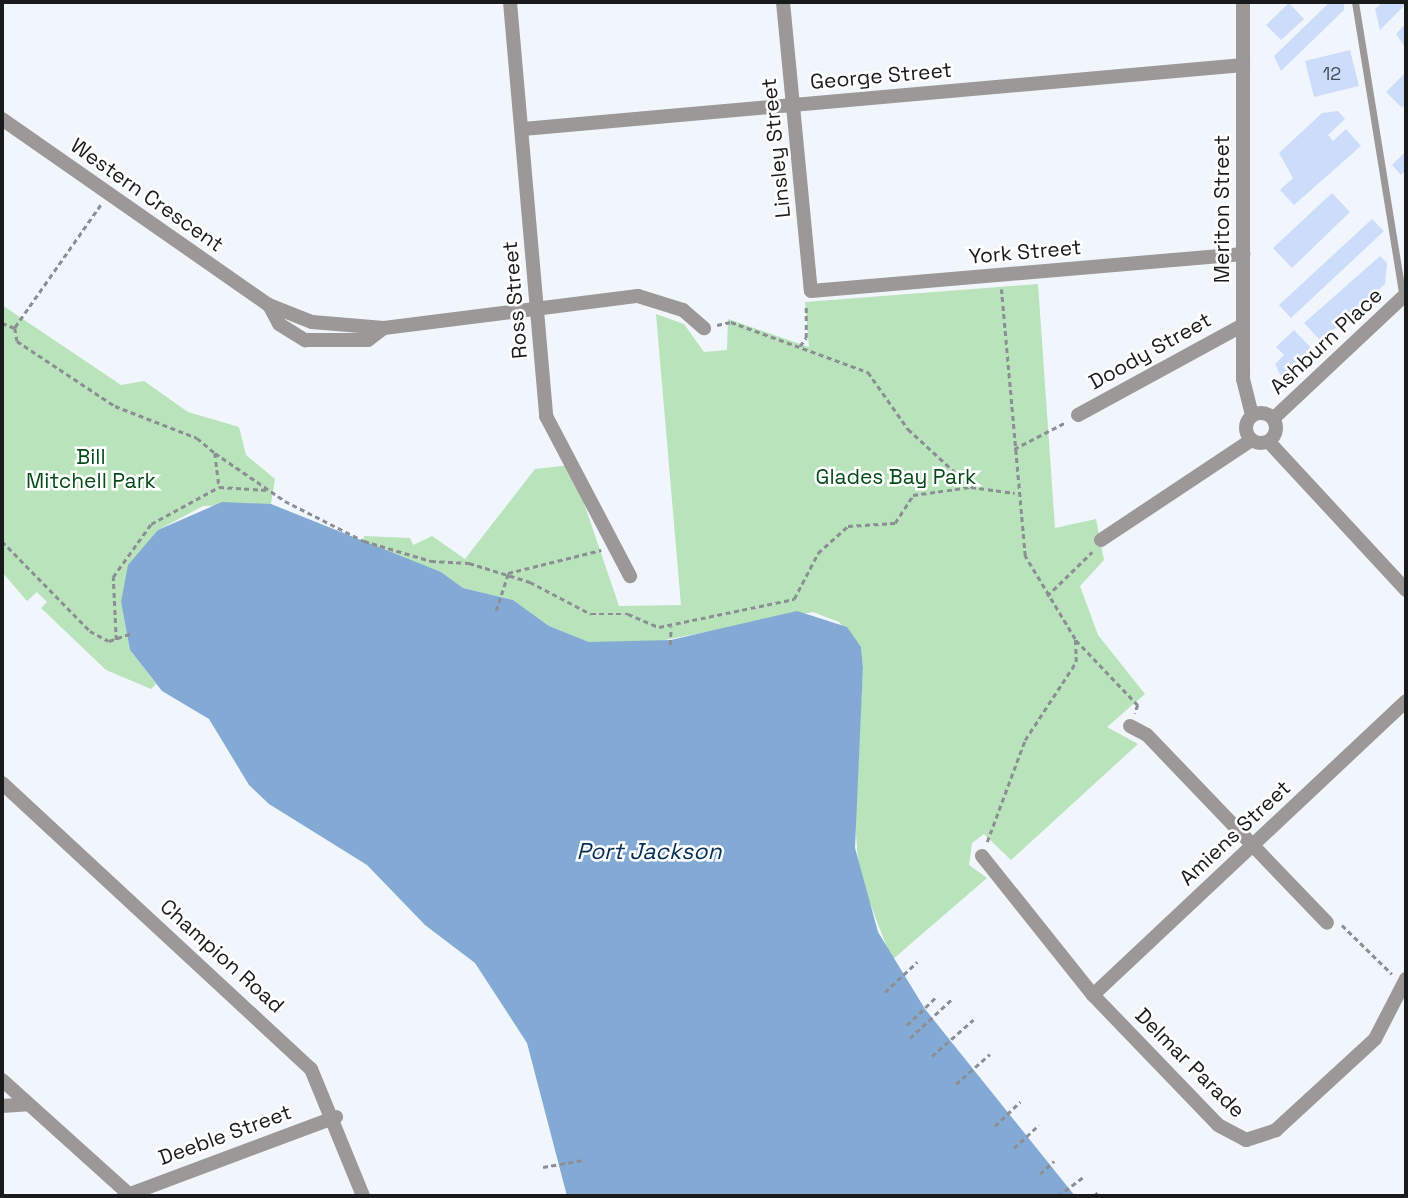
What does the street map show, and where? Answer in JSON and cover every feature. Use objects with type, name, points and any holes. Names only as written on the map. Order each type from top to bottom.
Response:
[{"type":"street","name":"Ross Street","points":[[510,2],[546,416],[630,576]]},
{"type":"street","name":"Linsley Street","points":[[783,2],[811,291]]},
{"type":"street","name":"Meriton Street","points":[[1243,2],[1243,379],[1252,415],[1250,440]]},
{"type":"street","name":"George Street","points":[[523,129],[1243,65]]},
{"type":"street","name":"Western Crescent","points":[[2,119],[269,305],[312,322],[384,328],[638,296],[683,310],[704,328]]},
{"type":"street","name":"York Street","points":[[811,291],[1243,254]]},
{"type":"street","name":"Ashburn Place","points":[[1274,418],[1404,296]]},
{"type":"street","name":"Doody Street","points":[[1078,415],[1243,324]]},
{"type":"street","points":[[1252,415],[1262,411],[1274,418],[1269,442]]},
{"type":"street","points":[[1101,540],[1250,440],[1269,442],[1406,590]]},
{"type":"street","name":"Amiens Street","points":[[1093,995],[1406,701]]},
{"type":"street","points":[[1130,726],[1253,845],[1327,923]]},
{"type":"street","name":"Champion Road","points":[[2,783],[298,1054],[336,1117],[363,1196]]},
{"type":"street","name":"Delmar Parade","points":[[982,856],[1093,995],[1218,1125],[1246,1140],[1276,1130],[1375,1039],[1404,981]]},
{"type":"street","points":[[2,1080],[131,1195]]},
{"type":"street","points":[[2,1106],[28,1104]]},
{"type":"street","name":"Deeble Street","points":[[131,1195],[336,1117]]},
{"type":"lane","points":[[1355,2],[1404,296]]},
{"type":"path","points":[[15,328],[102,203]]},
{"type":"path","points":[[1000,275],[1015,494],[1025,556],[1075,639],[1138,705],[1130,726]]},
{"type":"path","points":[[799,347],[806,338],[802,314],[811,291]]},
{"type":"path","points":[[704,328],[731,322],[868,372],[908,429],[971,487]]},
{"type":"path","points":[[2,323],[15,328],[29,355],[114,406],[197,438],[272,490],[364,541],[508,576],[592,614],[628,614],[671,627],[690,616],[794,599],[818,553],[848,526],[895,523],[913,495],[971,487],[1015,494]]},
{"type":"path","points":[[1014,449],[1078,415]]},
{"type":"path","points":[[215,453],[219,486]]},
{"type":"path","points":[[116,640],[110,597],[119,560],[169,510],[219,486],[272,490]]},
{"type":"path","points":[[1047,596],[1101,540]]},
{"type":"path","points":[[2,541],[90,631],[116,640],[132,633]]},
{"type":"path","points":[[508,576],[614,547]]},
{"type":"path","points":[[496,611],[508,576]]},
{"type":"path","points":[[670,645],[671,627]]},
{"type":"path","points":[[982,856],[1025,740],[1074,673],[1075,639]]},
{"type":"path","points":[[1345,925],[1404,981]]},
{"type":"path","points":[[885,992],[917,962]]},
{"type":"path","points":[[907,1025],[937,996]]},
{"type":"path","points":[[910,1038],[953,999]]},
{"type":"path","points":[[932,1056],[973,1020]]},
{"type":"path","points":[[956,1084],[990,1054]]},
{"type":"path","points":[[995,1126],[1020,1102]]},
{"type":"path","points":[[1014,1148],[1039,1125]]},
{"type":"path","points":[[543,1167],[583,1160]]},
{"type":"path","points":[[1040,1174],[1054,1161]]},
{"type":"path","points":[[1058,1196],[1083,1177]]},
{"type":"path","points":[[1094,1196],[1099,1191]]},
{"type":"green space","name":"Glades Bay Park","points":[[1038,284],[1055,528],[1096,519],[1104,560],[1080,586],[1098,635],[1145,694],[1107,727],[1138,744],[1011,860],[984,834],[972,843],[969,865],[987,878],[892,960],[859,875],[855,820],[863,667],[861,647],[839,622],[813,612],[643,644],[589,642],[549,626],[513,600],[463,588],[441,572],[363,543],[364,536],[410,538],[413,545],[432,536],[465,559],[535,469],[571,465],[619,606],[681,605],[656,314],[684,324],[704,352],[727,350],[728,319],[809,347],[805,302]]},
{"type":"green space","name":"Bill Mitchell Park","points":[[2,305],[121,385],[144,381],[188,412],[239,427],[246,455],[275,479],[271,504],[203,506],[158,530],[121,602],[130,650],[156,684],[151,689],[106,670],[41,608],[47,602],[37,592],[27,601],[2,572]]},
{"type":"water","name":"Port Jackson","points":[[222,502],[271,504],[441,572],[463,588],[513,600],[549,626],[589,642],[671,640],[797,611],[847,627],[861,647],[863,667],[855,848],[878,932],[925,1009],[1075,1196],[567,1196],[527,1043],[475,963],[425,925],[367,865],[269,804],[249,785],[209,719],[162,691],[130,650],[121,602],[128,565],[158,530]]},
{"type":"building","points":[[1330,2],[1344,2],[1344,10],[1281,71],[1274,56]]},
{"type":"building","points":[[1383,2],[1406,4],[1380,30],[1375,9]]},
{"type":"building","points":[[1289,3],[1304,19],[1281,40],[1266,25]]},
{"type":"building","points":[[1406,23],[1406,49],[1396,34]]},
{"type":"building","points":[[1350,50],[1359,86],[1314,97],[1305,61]]},
{"type":"building","points":[[1406,72],[1406,103],[1402,108],[1386,92]]},
{"type":"building","points":[[1338,111],[1345,119],[1328,135],[1333,141],[1346,129],[1361,146],[1294,205],[1280,190],[1293,178],[1279,153],[1322,113]]},
{"type":"building","points":[[1406,151],[1406,170],[1401,175],[1392,165]]},
{"type":"building","points":[[1332,193],[1350,212],[1292,268],[1273,248]]},
{"type":"building","points":[[1372,219],[1384,231],[1291,318],[1279,305]]},
{"type":"building","points":[[1380,256],[1387,263],[1385,284],[1321,341],[1304,323]]},
{"type":"building","points":[[1294,330],[1313,350],[1283,380],[1275,364],[1284,355],[1276,347]]}]
